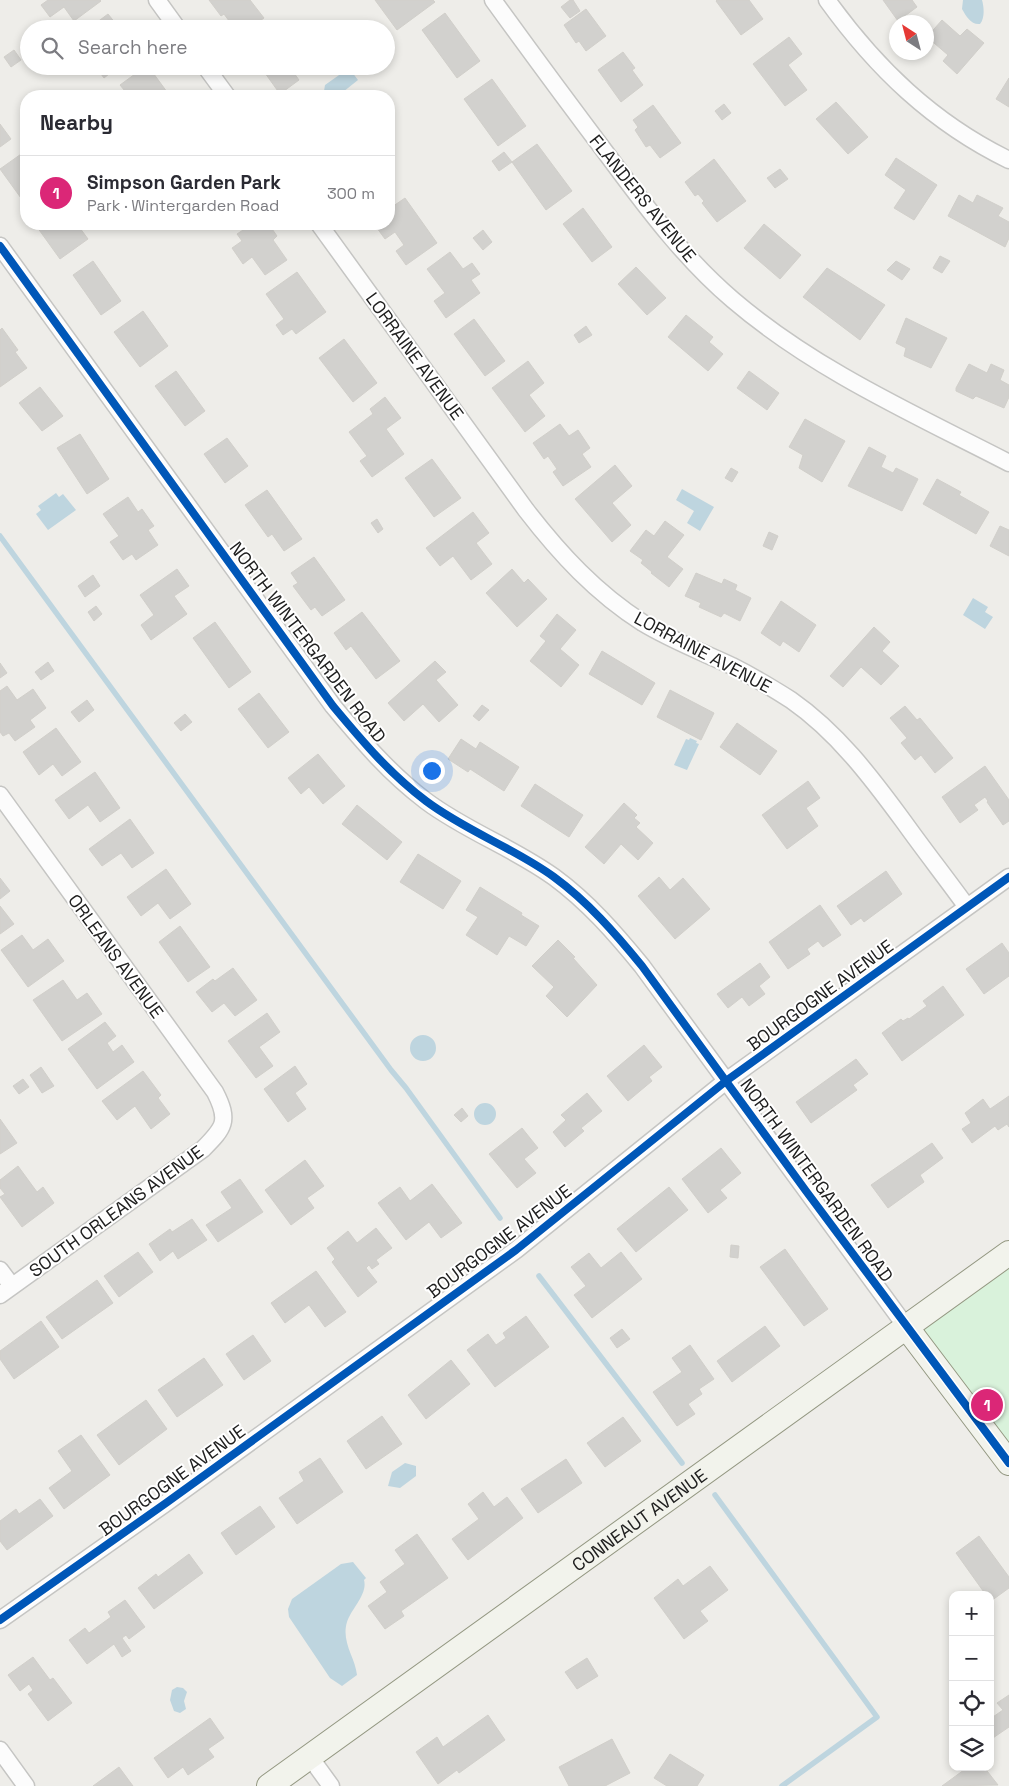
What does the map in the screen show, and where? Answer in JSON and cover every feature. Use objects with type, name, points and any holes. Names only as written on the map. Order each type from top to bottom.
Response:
[{"type":"street","points":[[157,0],[171,20]]},
{"type":"street","name":"FLANDERS AVENUE","points":[[493,0],[655,219],[692,261],[732,300],[776,335],[823,366],[895,406],[1009,463]]},
{"type":"street","points":[[827,0],[863,47],[891,78],[933,113],[968,137],[1009,160]]},
{"type":"street","points":[[212,75],[223,90]]},
{"type":"street","name":"LORRAINE AVENUE","points":[[323,230],[526,510],[570,563],[607,597],[643,622],[686,646],[756,679],[792,701],[824,727],[854,757],[887,797],[967,907]]},
{"type":"street","name":"NORTH WINTERGARDEN ROAD","points":[[0,246],[328,700],[368,749],[398,778],[428,802],[463,825],[553,876],[586,903],[615,933],[642,966],[907,1328]]},
{"type":"street","name":"ORLEANS AVENUE","points":[[0,796],[215,1092],[222,1106],[223,1120]]},
{"type":"street","name":"BOURGOGNE AVENUE","points":[[0,1620],[166,1503],[516,1250],[726,1081],[1009,877]]},
{"type":"street","name":"SOUTH ORLEANS AVENUE","points":[[6,1290],[203,1150],[220,1132],[223,1120]]},
{"type":"street","name":"CONNEAUT AVENUE","points":[[269,1786],[1009,1253]]},
{"type":"street","points":[[0,1270],[6,1290]]},
{"type":"street","points":[[907,1328],[1009,1463]]},
{"type":"street","points":[[0,1750],[26,1786]]},
{"type":"street","points":[[310,1757],[331,1786]]},
{"type":"green space","points":[[1009,1253],[1009,1463],[907,1328]]},
{"type":"water","points":[[963,0],[982,0],[984,9],[980,24],[971,22],[967,17],[962,9]]},
{"type":"water","points":[[339,75],[354,75],[358,80],[346,90],[324,90],[325,85]]},
{"type":"water","points":[[682,489],[714,507],[700,531],[687,523],[694,511],[676,500]]},
{"type":"water","points":[[56,493],[59,497],[63,494],[76,510],[48,530],[36,514],[41,510],[38,506]]},
{"type":"water","points":[[973,598],[988,607],[985,612],[993,617],[985,629],[963,615]]},
{"type":"water","points":[[690,738],[699,744],[687,770],[674,765],[686,739],[689,740]]},
{"type":"water","points":[[423,1035],[432,1039],[436,1048],[432,1057],[423,1061],[414,1057],[410,1048],[414,1039]]},
{"type":"water","points":[[481,1103],[489,1103],[496,1110],[496,1118],[489,1125],[481,1125],[474,1118],[474,1110]]},
{"type":"water","points":[[405,1463],[416,1466],[416,1476],[400,1488],[388,1486],[392,1472]]},
{"type":"water","points":[[353,1562],[366,1578],[364,1580],[364,1591],[349,1617],[346,1629],[347,1643],[357,1675],[342,1686],[330,1678],[289,1617],[288,1609],[292,1599],[341,1564]]},
{"type":"water","points":[[177,1687],[183,1688],[187,1692],[184,1701],[186,1709],[180,1713],[174,1711],[170,1700],[172,1690]]},
{"type":"building","points":[[48,0],[101,1],[75,20],[73,20],[64,7],[50,17],[41,5]]},
{"type":"building","points":[[209,0],[250,0],[264,18],[261,20],[228,20],[224,14],[221,16]]},
{"type":"building","points":[[375,0],[433,0],[435,2],[397,30],[395,20],[390,20]]},
{"type":"building","points":[[570,0],[573,0],[580,11],[570,18],[561,7]]},
{"type":"building","points":[[717,0],[749,0],[763,19],[741,35]]},
{"type":"building","points":[[883,0],[912,0],[917,7],[906,15],[894,15]]},
{"type":"building","points":[[586,9],[606,36],[586,51],[579,41],[576,43],[564,25]]},
{"type":"building","points":[[445,13],[480,61],[457,78],[422,30]]},
{"type":"building","points":[[108,14],[113,20],[100,20]]},
{"type":"building","points":[[942,20],[960,36],[967,29],[984,43],[957,74],[943,61],[948,55],[934,43],[934,29]]},
{"type":"building","points":[[789,37],[802,54],[788,65],[807,90],[785,106],[753,64]]},
{"type":"building","points":[[14,50],[20,61],[11,67],[4,57]]},
{"type":"building","points":[[623,52],[635,68],[632,70],[643,85],[621,102],[598,70]]},
{"type":"building","points":[[134,75],[155,75],[166,90],[124,90],[120,85]]},
{"type":"building","points":[[266,75],[295,75],[299,80],[285,90],[277,90]]},
{"type":"building","points":[[1009,78],[1009,107],[996,99]]},
{"type":"building","points":[[492,79],[526,126],[498,146],[464,99]]},
{"type":"building","points":[[836,102],[868,137],[848,154],[816,119]]},
{"type":"building","points":[[724,104],[731,113],[722,120],[715,111]]},
{"type":"building","points":[[653,105],[681,143],[660,158],[650,145],[646,147],[635,130],[638,127],[633,120]]},
{"type":"building","points":[[0,124],[11,139],[0,147]]},
{"type":"building","points":[[537,144],[572,191],[546,210],[512,162]]},
{"type":"building","points":[[504,152],[512,162],[499,171],[492,161]]},
{"type":"building","points":[[20,155],[20,197],[0,169]]},
{"type":"building","points":[[896,158],[937,185],[914,220],[894,208],[906,190],[885,175]]},
{"type":"building","points":[[714,159],[746,201],[717,222],[702,203],[704,201],[698,194],[695,196],[685,182]]},
{"type":"building","points":[[780,169],[788,179],[775,188],[767,178]]},
{"type":"building","points":[[959,195],[973,203],[977,195],[1003,208],[998,216],[1009,222],[1009,238],[1005,247],[948,216]]},
{"type":"building","points":[[405,198],[437,243],[406,265],[396,251],[404,245],[395,232],[385,239],[378,230],[395,230],[395,205]]},
{"type":"building","points":[[583,208],[612,247],[592,262],[563,224]]},
{"type":"building","points":[[764,224],[801,255],[780,279],[744,248]]},
{"type":"building","points":[[39,230],[81,230],[88,239],[60,259]]},
{"type":"building","points":[[243,230],[273,230],[277,236],[273,240],[287,260],[265,275],[252,257],[243,264],[232,248],[242,241],[237,234]]},
{"type":"building","points":[[483,230],[492,242],[483,250],[473,238]]},
{"type":"building","points":[[450,252],[463,269],[472,263],[480,274],[471,280],[480,293],[446,318],[434,301],[445,293],[427,269]]},
{"type":"building","points":[[940,256],[950,261],[942,273],[933,268]]},
{"type":"building","points":[[93,261],[121,301],[101,315],[73,275]]},
{"type":"building","points":[[896,261],[910,269],[902,280],[887,270]]},
{"type":"building","points":[[636,267],[666,298],[647,315],[618,284]]},
{"type":"building","points":[[827,268],[885,305],[860,340],[803,297]]},
{"type":"building","points":[[297,272],[326,312],[296,334],[292,329],[283,335],[276,325],[284,319],[266,294]]},
{"type":"building","points":[[143,311],[168,346],[140,367],[114,332]]},
{"type":"building","points":[[686,315],[713,337],[709,342],[723,354],[708,371],[668,337]]},
{"type":"building","points":[[906,318],[947,338],[931,368],[904,356],[906,348],[896,343]]},
{"type":"building","points":[[474,319],[505,361],[485,376],[454,334]]},
{"type":"building","points":[[586,326],[592,335],[579,343],[574,335]]},
{"type":"building","points":[[2,328],[18,350],[15,352],[27,368],[0,387],[0,330]]},
{"type":"building","points":[[344,339],[377,383],[353,402],[319,358]]},
{"type":"building","points":[[528,361],[544,383],[529,395],[545,416],[525,432],[492,388]]},
{"type":"building","points":[[969,364],[987,373],[991,364],[1004,370],[1000,380],[1009,385],[1009,397],[1004,408],[976,396],[973,399],[956,391]]},
{"type":"building","points":[[176,371],[205,411],[185,426],[155,386]]},
{"type":"building","points":[[749,371],[779,393],[767,410],[737,388]]},
{"type":"building","points":[[40,387],[63,416],[42,431],[19,403]]},
{"type":"building","points":[[385,397],[401,418],[386,429],[404,454],[372,477],[360,461],[367,456],[349,432],[373,414],[370,409]]},
{"type":"building","points":[[805,419],[845,441],[822,482],[799,468],[803,455],[789,447]]},
{"type":"building","points":[[560,424],[569,436],[578,430],[590,448],[582,454],[591,467],[563,486],[553,472],[557,469],[548,456],[544,459],[533,443]]},
{"type":"building","points":[[80,434],[109,479],[87,494],[57,448]]},
{"type":"building","points":[[227,438],[248,466],[225,483],[204,454]]},
{"type":"building","points":[[869,447],[886,456],[881,467],[893,473],[896,468],[918,479],[902,511],[848,486]]},
{"type":"building","points":[[432,459],[461,498],[434,517],[405,478]]},
{"type":"building","points":[[615,465],[632,486],[612,503],[631,525],[612,542],[575,499]]},
{"type":"building","points":[[731,468],[738,472],[732,482],[725,478]]},
{"type":"building","points":[[937,479],[961,492],[959,495],[989,512],[976,534],[923,504]]},
{"type":"building","points":[[267,490],[302,539],[284,551],[272,534],[268,537],[245,505]]},
{"type":"building","points":[[128,497],[138,512],[142,509],[154,526],[148,530],[158,545],[136,560],[132,554],[123,560],[110,542],[119,536],[103,514]]},
{"type":"building","points":[[473,512],[489,533],[476,543],[492,564],[471,580],[453,556],[440,566],[426,548]]},
{"type":"building","points":[[377,519],[383,529],[378,533],[371,523]]},
{"type":"building","points":[[665,521],[684,535],[667,557],[683,569],[669,587],[641,563],[643,560],[630,551],[646,530],[654,536]]},
{"type":"building","points":[[1000,526],[1009,530],[1009,556],[990,546]]},
{"type":"building","points":[[769,532],[778,536],[772,550],[763,546]]},
{"type":"building","points":[[314,557],[345,600],[322,616],[315,607],[311,610],[293,586],[298,583],[291,573]]},
{"type":"building","points":[[177,569],[189,586],[174,596],[187,614],[151,640],[141,625],[154,615],[140,595]]},
{"type":"building","points":[[512,569],[524,583],[528,579],[547,599],[517,627],[486,593]]},
{"type":"building","points":[[696,573],[722,584],[724,579],[737,585],[735,590],[751,598],[740,621],[724,613],[721,617],[699,607],[701,603],[685,596]]},
{"type":"building","points":[[93,575],[100,586],[85,597],[78,586]]},
{"type":"building","points":[[781,601],[816,625],[799,652],[783,641],[780,646],[761,633]]},
{"type":"building","points":[[96,606],[102,614],[94,621],[88,612]]},
{"type":"building","points":[[362,612],[400,661],[376,679],[351,646],[346,650],[334,633]]},
{"type":"building","points":[[557,614],[576,630],[560,649],[579,665],[561,687],[530,661],[546,641],[540,636]]},
{"type":"building","points":[[215,622],[251,672],[229,688],[193,638]]},
{"type":"building","points":[[874,627],[890,642],[882,651],[899,666],[881,685],[861,667],[843,687],[830,676]]},
{"type":"building","points":[[602,651],[655,683],[642,705],[589,674]]},
{"type":"building","points":[[435,661],[446,672],[436,680],[458,705],[439,722],[423,704],[404,721],[388,703]]},
{"type":"building","points":[[48,662],[54,671],[41,680],[35,672]]},
{"type":"building","points":[[0,663],[7,673],[0,678]]},
{"type":"building","points":[[7,686],[17,700],[33,689],[46,708],[30,720],[35,727],[15,741],[9,733],[3,736],[0,732],[0,691]]},
{"type":"building","points":[[670,690],[714,713],[701,740],[657,717]]},
{"type":"building","points":[[259,693],[289,732],[268,748],[238,709]]},
{"type":"building","points":[[87,700],[94,710],[79,722],[71,712]]},
{"type":"building","points":[[482,705],[489,710],[479,721],[473,716]]},
{"type":"building","points":[[905,706],[917,720],[920,718],[953,758],[935,773],[921,755],[915,760],[901,743],[907,738],[890,718]]},
{"type":"building","points":[[185,714],[192,722],[181,731],[174,723]]},
{"type":"building","points":[[737,723],[777,751],[760,775],[720,747]]},
{"type":"building","points":[[56,728],[81,762],[62,776],[53,764],[39,775],[23,752]]},
{"type":"building","points":[[461,739],[476,749],[480,742],[519,767],[504,791],[470,769],[468,772],[448,759]]},
{"type":"building","points":[[318,754],[345,786],[323,804],[309,787],[301,794],[288,778]]},
{"type":"building","points":[[985,766],[1009,800],[1009,821],[1003,825],[985,797],[974,805],[978,810],[960,823],[942,797]]},
{"type":"building","points":[[95,772],[120,808],[100,822],[88,805],[69,819],[55,800]]},
{"type":"building","points":[[808,781],[820,798],[806,808],[818,826],[787,849],[762,815]]},
{"type":"building","points":[[535,784],[583,815],[569,837],[521,806]]},
{"type":"building","points":[[624,803],[637,815],[634,818],[640,823],[636,827],[653,843],[638,860],[621,844],[604,864],[585,847]]},
{"type":"building","points":[[357,805],[402,842],[387,860],[342,824]]},
{"type":"building","points":[[130,819],[154,853],[132,868],[121,853],[102,866],[89,849]]},
{"type":"building","points":[[418,854],[461,881],[443,909],[400,882]]},
{"type":"building","points":[[166,869],[191,904],[170,919],[158,903],[141,916],[127,897]]},
{"type":"building","points":[[886,871],[902,894],[864,922],[861,918],[851,925],[837,906]]},
{"type":"building","points":[[659,877],[670,890],[683,878],[710,909],[675,939],[638,896]]},
{"type":"building","points":[[0,878],[10,891],[0,899]]},
{"type":"building","points":[[480,887],[539,926],[526,946],[509,936],[497,955],[466,935],[478,917],[466,910]]},
{"type":"building","points":[[820,905],[841,935],[823,947],[818,941],[807,949],[810,954],[788,969],[769,942]]},
{"type":"building","points":[[0,906],[14,924],[0,934]]},
{"type":"building","points":[[180,926],[210,967],[188,982],[159,942]]},
{"type":"building","points":[[22,935],[33,950],[48,939],[64,961],[28,987],[1,950]]},
{"type":"building","points":[[558,940],[575,957],[573,958],[597,985],[567,1017],[546,996],[554,987],[532,966]]},
{"type":"building","points":[[1002,943],[1009,953],[1009,976],[984,994],[966,969]]},
{"type":"building","points":[[760,963],[770,977],[759,986],[765,994],[749,1006],[742,997],[728,1008],[717,994]]},
{"type":"building","points":[[233,968],[257,1000],[235,1016],[224,1003],[212,1012],[196,992],[213,979],[215,981]]},
{"type":"building","points":[[63,980],[77,1000],[87,993],[102,1014],[62,1041],[33,1000]]},
{"type":"building","points":[[943,986],[964,1015],[902,1061],[882,1033],[901,1019],[903,1021],[909,1019],[927,1006],[923,1001]]},
{"type":"building","points":[[267,1013],[280,1032],[259,1047],[273,1066],[256,1078],[228,1041]]},
{"type":"building","points":[[105,1022],[116,1036],[107,1043],[113,1052],[122,1045],[134,1062],[97,1089],[68,1049]]},
{"type":"building","points":[[644,1045],[662,1067],[649,1077],[652,1081],[628,1101],[607,1076]]},
{"type":"building","points":[[856,1059],[868,1074],[853,1085],[857,1090],[811,1123],[796,1102]]},
{"type":"building","points":[[295,1066],[307,1084],[295,1093],[306,1109],[288,1122],[264,1089]]},
{"type":"building","points":[[41,1067],[54,1086],[42,1093],[30,1075]]},
{"type":"building","points":[[143,1071],[161,1095],[158,1098],[170,1114],[151,1129],[135,1106],[117,1120],[102,1101]]},
{"type":"building","points":[[23,1079],[29,1087],[19,1094],[13,1086]]},
{"type":"building","points":[[587,1093],[602,1111],[581,1128],[584,1131],[565,1147],[553,1132],[566,1120],[561,1115]]},
{"type":"building","points":[[1009,1096],[1009,1127],[1007,1124],[998,1130],[995,1126],[972,1143],[962,1129],[971,1123],[965,1113],[983,1099],[990,1109]]},
{"type":"building","points":[[462,1108],[468,1116],[461,1122],[454,1115]]},
{"type":"building","points":[[0,1119],[17,1143],[0,1154]]},
{"type":"building","points":[[522,1128],[538,1148],[524,1159],[536,1173],[517,1188],[489,1154]]},
{"type":"building","points":[[932,1143],[943,1158],[920,1175],[924,1182],[888,1208],[871,1185]]},
{"type":"building","points":[[721,1148],[741,1173],[720,1190],[727,1198],[708,1213],[682,1179]]},
{"type":"building","points":[[305,1160],[324,1186],[307,1198],[314,1208],[291,1225],[265,1190]]},
{"type":"building","points":[[18,1166],[37,1192],[43,1187],[54,1203],[22,1227],[0,1197],[5,1194],[0,1188],[0,1180]]},
{"type":"building","points":[[240,1179],[263,1212],[218,1242],[206,1225],[232,1208],[221,1192]]},
{"type":"building","points":[[432,1184],[462,1223],[441,1238],[429,1222],[406,1240],[378,1203],[400,1187],[410,1201]]},
{"type":"building","points":[[669,1187],[688,1210],[636,1252],[617,1229]]},
{"type":"building","points":[[192,1219],[207,1240],[178,1259],[173,1251],[160,1261],[149,1244],[170,1229],[172,1232]]},
{"type":"building","points":[[376,1228],[392,1248],[376,1260],[379,1264],[372,1269],[369,1265],[366,1268],[377,1282],[358,1297],[332,1262],[335,1259],[327,1248],[348,1231],[357,1243]]},
{"type":"building","points":[[731,1245],[739,1246],[738,1258],[730,1257]]},
{"type":"building","points":[[785,1249],[828,1309],[804,1326],[760,1267]]},
{"type":"building","points":[[138,1252],[153,1272],[119,1297],[104,1276]]},
{"type":"building","points":[[621,1252],[642,1279],[592,1318],[574,1295],[586,1286],[571,1267],[589,1253],[601,1268]]},
{"type":"building","points":[[316,1271],[346,1312],[325,1327],[309,1305],[285,1323],[271,1303]]},
{"type":"building","points":[[97,1280],[113,1303],[62,1339],[46,1317]]},
{"type":"building","points":[[526,1316],[549,1347],[495,1387],[467,1350],[488,1334],[496,1345],[506,1338],[503,1333]]},
{"type":"building","points":[[41,1321],[59,1347],[14,1379],[0,1359],[0,1351]]},
{"type":"building","points":[[765,1326],[780,1346],[732,1382],[717,1361]]},
{"type":"building","points":[[622,1329],[630,1339],[617,1348],[610,1338]]},
{"type":"building","points":[[253,1335],[271,1361],[244,1380],[226,1354]]},
{"type":"building","points":[[690,1345],[714,1379],[699,1389],[702,1394],[688,1404],[695,1414],[677,1426],[653,1392],[682,1372],[672,1358]]},
{"type":"building","points":[[204,1358],[223,1385],[177,1417],[158,1390]]},
{"type":"building","points":[[451,1360],[470,1384],[426,1419],[408,1395]]},
{"type":"building","points":[[146,1400],[167,1429],[119,1465],[97,1435]]},
{"type":"building","points":[[382,1416],[402,1444],[366,1469],[347,1441]]},
{"type":"building","points":[[623,1417],[641,1441],[605,1467],[587,1443]]},
{"type":"building","points":[[81,1435],[110,1475],[64,1509],[49,1488],[72,1471],[58,1451]]},
{"type":"building","points":[[320,1458],[343,1492],[297,1524],[279,1498],[304,1481],[299,1472]]},
{"type":"building","points":[[566,1459],[582,1483],[538,1513],[521,1489]]},
{"type":"building","points":[[483,1492],[494,1507],[507,1497],[523,1518],[468,1560],[452,1539],[479,1519],[468,1504]]},
{"type":"building","points":[[40,1499],[53,1516],[7,1550],[0,1541],[0,1521],[16,1509],[19,1514]]},
{"type":"building","points":[[260,1506],[275,1527],[236,1555],[221,1533]]},
{"type":"building","points":[[417,1534],[448,1578],[401,1611],[404,1616],[385,1629],[368,1606],[387,1592],[380,1582],[405,1564],[395,1550]]},
{"type":"building","points":[[979,1536],[1009,1577],[1009,1588],[994,1599],[994,1591],[983,1591],[956,1553]]},
{"type":"building","points":[[189,1554],[203,1573],[154,1609],[138,1588],[156,1574],[158,1577]]},
{"type":"building","points":[[710,1566],[728,1590],[700,1611],[708,1621],[684,1639],[654,1598],[678,1579],[683,1586]]},
{"type":"building","points":[[125,1600],[145,1627],[129,1639],[126,1635],[122,1638],[131,1651],[122,1657],[114,1644],[87,1664],[69,1640],[85,1628],[89,1633],[111,1617],[108,1612]]},
{"type":"building","points":[[33,1657],[50,1680],[53,1678],[72,1703],[48,1721],[28,1694],[33,1690],[29,1684],[20,1691],[8,1675]]},
{"type":"building","points":[[587,1658],[598,1676],[577,1689],[565,1672]]},
{"type":"building","points":[[1009,1695],[1009,1727],[994,1737],[994,1716],[1003,1710],[997,1703]]},
{"type":"building","points":[[488,1715],[505,1740],[459,1773],[457,1770],[438,1784],[416,1752],[437,1737],[443,1747]]},
{"type":"building","points":[[210,1718],[224,1738],[208,1749],[214,1757],[188,1775],[183,1767],[168,1778],[154,1758]]},
{"type":"building","points":[[612,1739],[630,1773],[605,1786],[569,1786],[559,1767]]},
{"type":"building","points":[[670,1754],[704,1775],[697,1786],[667,1786],[654,1778]]},
{"type":"building","points":[[119,1767],[133,1786],[93,1786]]},
{"type":"building","points":[[963,1771],[987,1771],[998,1785],[942,1786]]},
{"type":"waterway","points":[[0,536],[500,1218]]},
{"type":"waterway","points":[[539,1276],[682,1463]]},
{"type":"waterway","points":[[715,1495],[877,1717],[782,1786]]},
{"type":"cycle path","points":[[0,246],[333,706],[377,756],[426,801],[441,812],[523,857],[554,877],[590,907],[611,930],[642,966],[806,1191],[1009,1463]]},
{"type":"cycle path","points":[[0,1620],[166,1503],[516,1250],[726,1081],[1009,877]]},
{"type":"place","name":"Simpson Garden Park","points":[[987,1405]]}]
